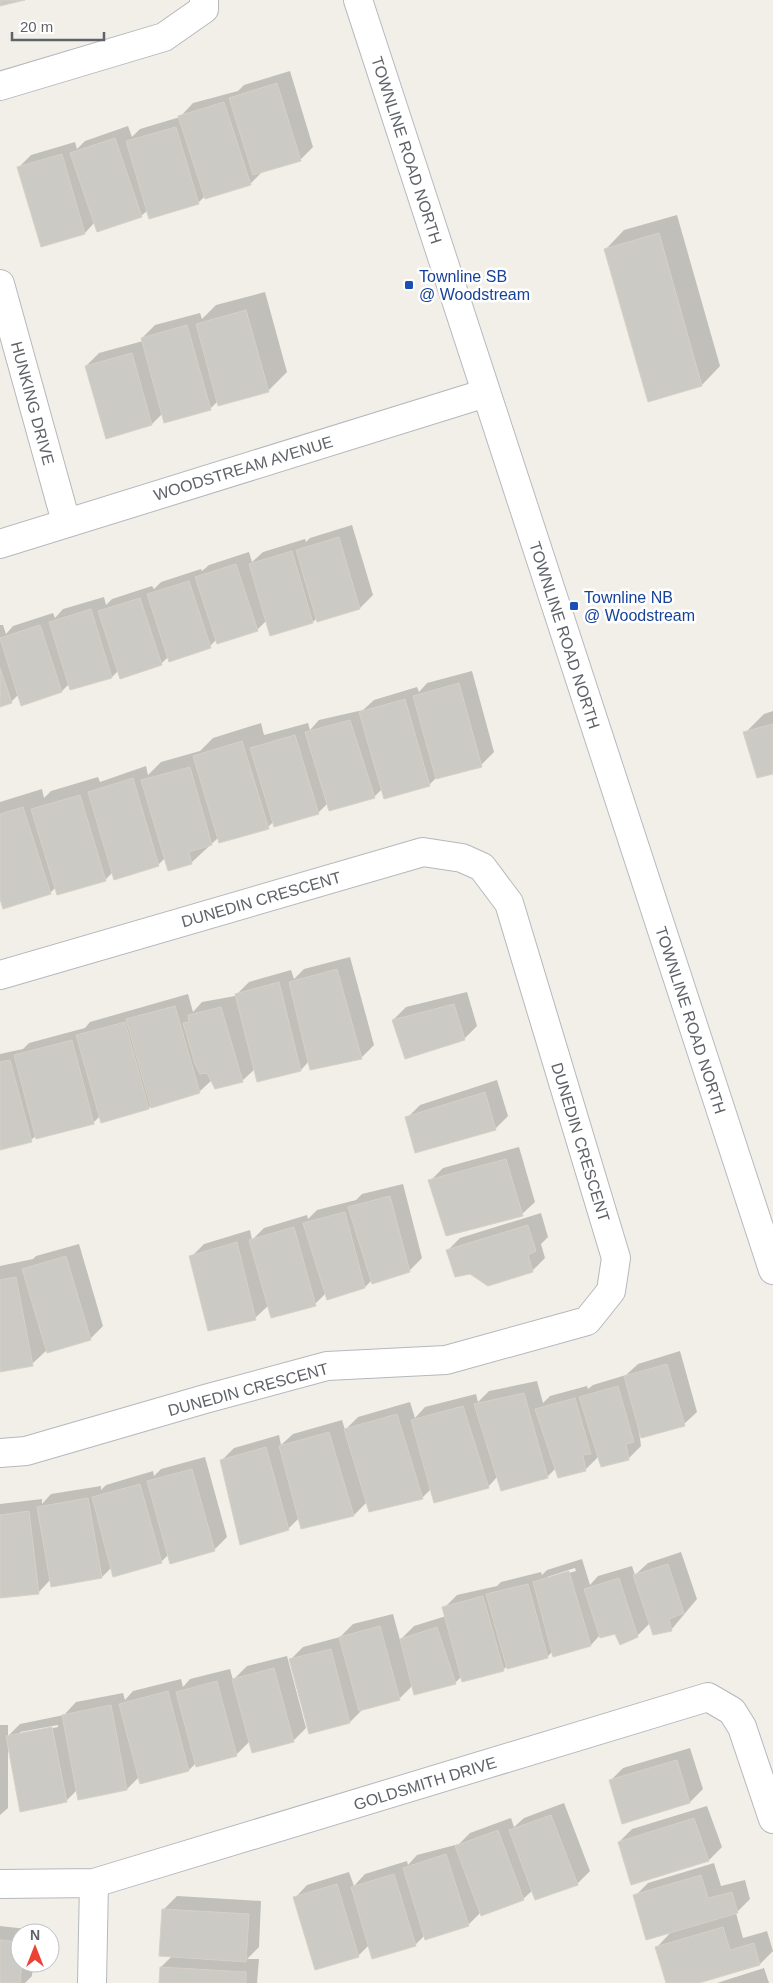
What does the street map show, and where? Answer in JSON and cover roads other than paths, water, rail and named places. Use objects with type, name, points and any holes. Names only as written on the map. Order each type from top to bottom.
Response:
[{"type":"street","points":[[0,86],[164,37],[204,9],[204,0]]},
{"type":"street","name":"TOWNLINE ROAD NORTH","points":[[358,0],[773,1270]]},
{"type":"street","name":"HUNKING DRIVE","points":[[0,284],[66,522]]},
{"type":"street","name":"WOODSTREAM AVENUE","points":[[0,544],[486,393]]},
{"type":"street","name":"DUNEDIN CRESCENT","points":[[0,975],[423,852],[462,858],[482,867],[509,903],[616,1258],[611,1291],[587,1321],[446,1360],[327,1366],[26,1451],[0,1453]]},
{"type":"street","name":"GOLDSMITH DRIVE","points":[[0,1884],[94,1883],[708,1697],[732,1711],[742,1727],[773,1819]]},
{"type":"street","points":[[92,1983],[94,1883]]},
{"type":"place","name":"Townline SB @ Woodstream","points":[[409,285]]},
{"type":"place","name":"Townline NB @ Woodstream","points":[[574,606]]}]
